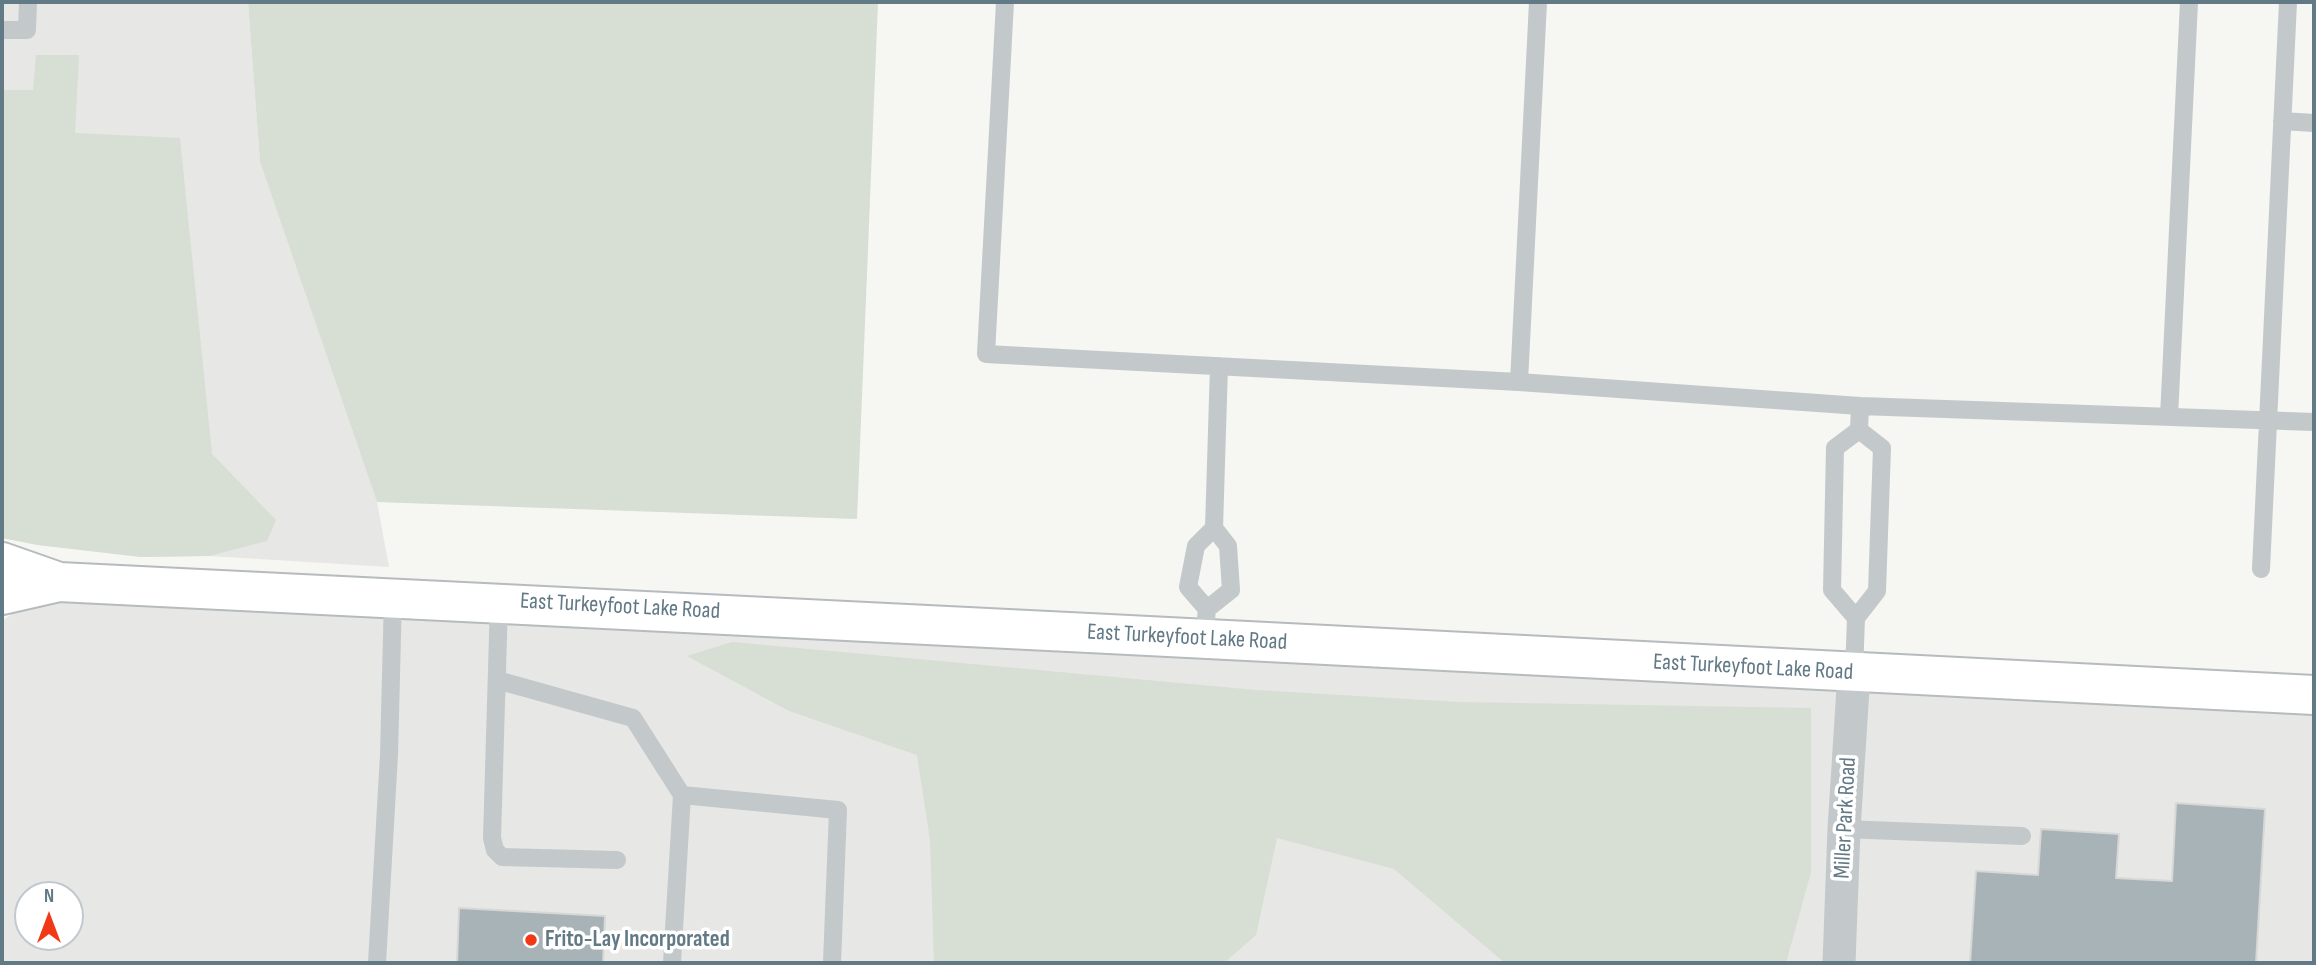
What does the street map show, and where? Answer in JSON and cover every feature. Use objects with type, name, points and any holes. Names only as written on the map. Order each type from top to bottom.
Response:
[{"type":"main road","name":"East Turkeyfoot Lake Road","points":[[2,562],[59,582]]},
{"type":"main road","name":"East Turkeyfoot Lake Road","points":[[2,595],[59,582],[499,602],[1206,624],[1854,673],[2314,695]]},
{"type":"street","name":"Miller Park Road","points":[[1839,963],[1854,673]]},
{"type":"lane","points":[[2,30],[27,30],[28,2]]},
{"type":"lane","points":[[1004,2],[986,354],[1519,382],[1860,406],[2314,422]]},
{"type":"lane","points":[[1519,382],[1538,2]]},
{"type":"lane","points":[[2169,417],[2189,2]]},
{"type":"lane","points":[[2261,569],[2288,2]]},
{"type":"lane","points":[[2282,121],[2314,122]]},
{"type":"lane","points":[[1214,528],[1196,546],[1188,587],[1206,624],[1231,590],[1228,546],[1214,528],[1219,366]]},
{"type":"lane","points":[[1859,430],[1860,406]]},
{"type":"lane","points":[[1854,673],[1856,618],[1877,591],[1882,447],[1859,430]]},
{"type":"lane","points":[[1856,618],[1832,590],[1835,448],[1859,430]]},
{"type":"lane","points":[[377,963],[390,755],[393,597]]},
{"type":"lane","points":[[499,602],[492,838],[495,850],[502,857],[617,860]]},
{"type":"lane","points":[[497,680],[632,718],[682,795],[672,963]]},
{"type":"lane","points":[[682,795],[838,810],[832,963]]},
{"type":"lane","points":[[1844,829],[2022,836]]},
{"type":"shaded area","points":[[2,2],[248,2],[260,162],[377,502],[389,567],[209,556],[141,557],[2,538]]},
{"type":"shaded area","points":[[248,2],[878,2],[857,519],[377,502],[260,162]]},
{"type":"shaded area","points":[[36,55],[79,55],[75,133],[180,138],[212,454],[276,520],[267,541],[209,556],[141,557],[2,538],[2,90],[33,90]]},
{"type":"shaded area","points":[[59,582],[2314,695],[2314,963],[2,963],[2,621]]},
{"type":"shaded area","points":[[732,642],[1256,690],[1458,702],[1811,708],[1811,872],[1786,963],[1505,963],[1394,869],[1277,838],[1256,935],[1224,963],[934,963],[930,840],[917,755],[789,711],[687,656]]},
{"type":"building","points":[[2176,803],[2265,809],[2256,963],[1970,963],[1976,871],[2038,875],[2041,829],[2119,834],[2116,878],[2172,881]]},
{"type":"building","name":"Frito-Lay Incorporated","points":[[459,908],[605,916],[603,963],[457,963]]},
{"type":"place","name":"Frito-Lay Incorporated","points":[[531,940]]}]
